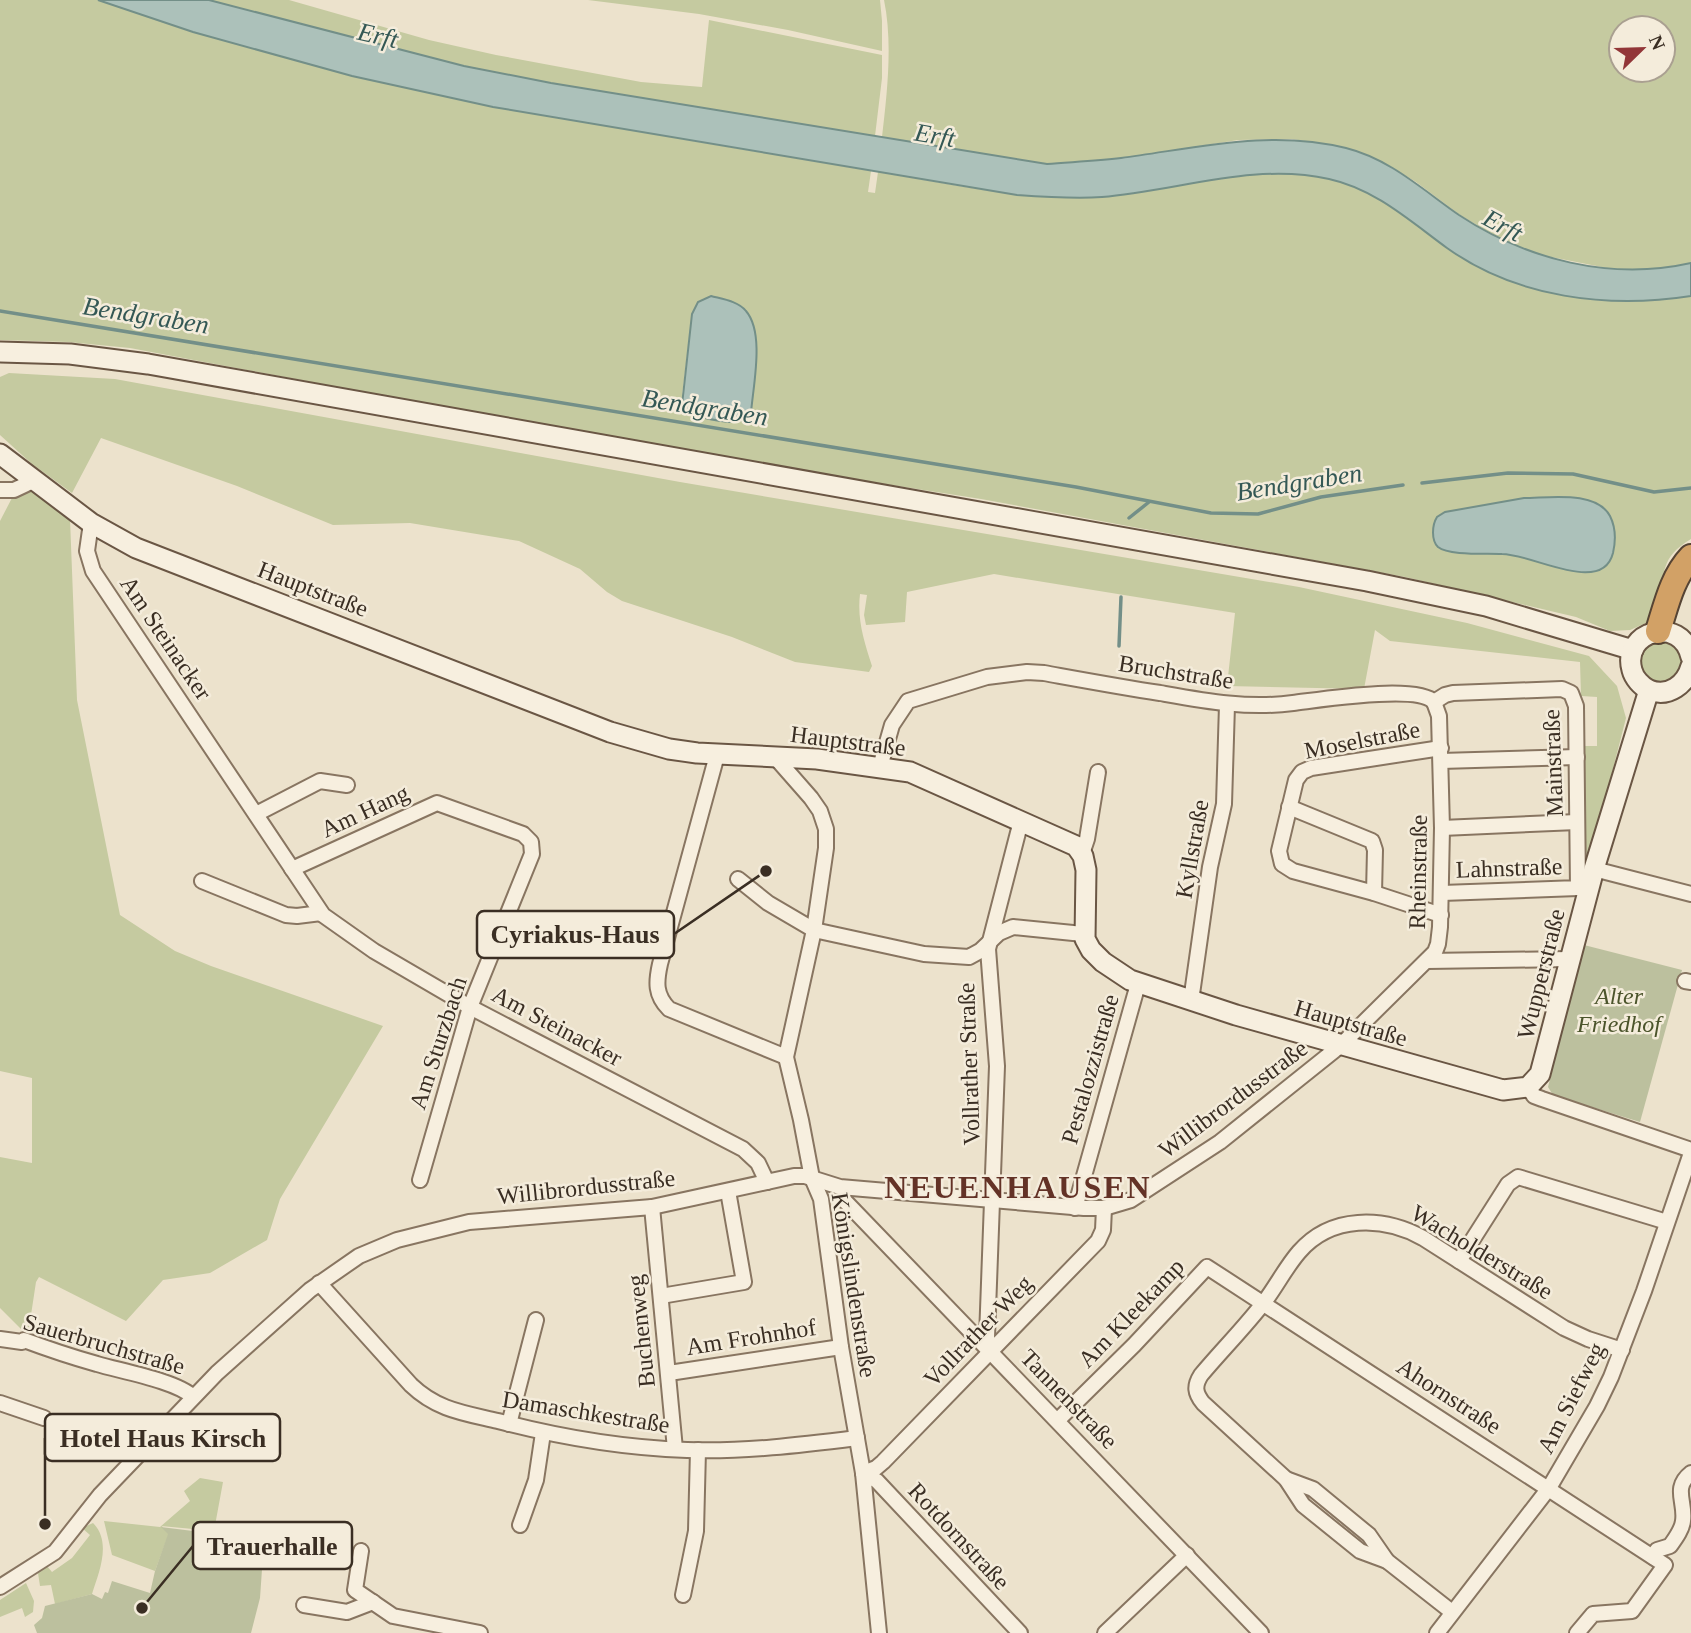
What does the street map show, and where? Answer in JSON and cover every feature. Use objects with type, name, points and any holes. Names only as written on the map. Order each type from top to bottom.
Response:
[{"type":"highway","points":[[1666,632],[1673,585],[1691,557]]},
{"type":"highway","points":[[1666,632],[1691,585]]},
{"type":"street","points":[[0,352],[70,354],[157,365],[1367,581],[1486,606],[1633,650]]},
{"type":"street","name":"Hauptstraße","points":[[0,454],[91,523],[143,551],[610,732],[669,749],[718,755],[817,759],[880,766],[918,775],[1071,843],[1082,854]]},
{"type":"street","points":[[0,490],[14,491],[33,481]]},
{"type":"street","name":"Am Steinacker","points":[[91,523],[87,551],[93,570],[321,913],[366,947],[470,1007],[743,1149],[758,1163],[767,1182]]},
{"type":"street","points":[[1666,632],[1685,643],[1691,668],[1683,682],[1673,690],[1649,690],[1637,681],[1633,674],[1633,650],[1639,640],[1666,632]]},
{"type":"street","name":"Bruchstraße","points":[[880,766],[895,720],[905,703],[987,677],[1032,672],[1227,705],[1264,705],[1343,697],[1414,694],[1428,696],[1434,702]]},
{"type":"street","name":"Wupperstraße","points":[[1528,1087],[1537,1079],[1542,1069],[1594,869],[1649,690]]},
{"type":"street","name":"Mainstraße","points":[[1434,702],[1453,693],[1568,691],[1575,702],[1578,888]]},
{"type":"street","name":"Rheinstraße","points":[[1340,1046],[1438,947],[1441,915],[1441,755],[1438,711],[1434,702]]},
{"type":"street","name":"Kyllstraße","points":[[1191,1001],[1210,867],[1224,804],[1227,705]]},
{"type":"street","points":[[718,755],[660,964],[657,989],[669,1009],[786,1058]]},
{"type":"street","name":"Moselstraße","points":[[1289,807],[1296,780],[1302,772],[1311,768],[1441,755],[1577,757]]},
{"type":"street","name":"Königslindenstraße","points":[[775,757],[811,798],[820,811],[826,829],[826,848],[814,930],[786,1058],[812,1178],[821,1199],[841,1346],[863,1473],[879,1633]]},
{"type":"street","points":[[738,879],[768,902],[814,930],[914,952],[962,958],[978,953],[1001,931],[1013,927],[1083,934],[1086,877],[1082,854],[1098,772]]},
{"type":"street","points":[[256,814],[320,780],[346,785]]},
{"type":"street","name":"Am Hang","points":[[292,869],[437,803],[523,834],[532,844]]},
{"type":"street","points":[[1374,893],[1375,847],[1372,841],[1289,807],[1279,851],[1282,864],[1290,870],[1441,915]]},
{"type":"street","name":"Vollrather Straße","points":[[990,1351],[987,1337],[997,1066],[988,966],[989,942],[1021,821]]},
{"type":"street","points":[[1442,828],[1577,822]]},
{"type":"street","name":"Am Sturzbach","points":[[420,1180],[470,1007],[532,853],[532,844]]},
{"type":"street","points":[[1594,869],[1691,894]]},
{"type":"street","points":[[202,881],[286,915],[321,913]]},
{"type":"street","name":"Lahnstraße","points":[[1441,893],[1578,888]]},
{"type":"street","name":"Hauptstraße","points":[[1083,934],[1091,950],[1103,962],[1138,984],[1340,1046],[1495,1088],[1512,1090],[1528,1087]]},
{"type":"street","points":[[1427,961],[1570,959]]},
{"type":"street","name":"Pestalozzistraße","points":[[1075,1208],[1138,984]]},
{"type":"street","name":"Willibrordusstraße","points":[[0,1587],[55,1552],[100,1495],[193,1397],[266,1328],[319,1283],[346,1263],[370,1250],[435,1229],[489,1219],[652,1207],[794,1176],[812,1178],[840,1187],[1075,1208],[1104,1208],[1134,1198],[1220,1142],[1340,1046]]},
{"type":"street","points":[[1528,1087],[1534,1096],[1691,1152]]},
{"type":"street","name":"Am Siefweg","points":[[1437,1633],[1549,1488],[1594,1413],[1622,1350],[1691,1152]]},
{"type":"street","points":[[1459,1261],[1508,1184],[1518,1177],[1667,1222]]},
{"type":"street","points":[[660,1296],[744,1282],[728,1191]]},
{"type":"street","name":"Tannenstraße","points":[[843,1199],[1187,1555],[1253,1630]]},
{"type":"street","name":"Buchenweg","points":[[652,1207],[675,1449]]},
{"type":"street","name":"Vollrather Weg","points":[[863,1473],[883,1462],[1098,1241],[1103,1230],[1104,1208]]},
{"type":"street","name":"Wacholderstraße","points":[[1452,1612],[1387,1561],[1365,1532],[1313,1489],[1286,1479],[1203,1403],[1196,1390],[1201,1375],[1264,1303],[1307,1244],[1328,1231],[1351,1224],[1374,1222],[1402,1227],[1564,1328],[1622,1350]]},
{"type":"street","name":"Ahornstraße","points":[[1207,1267],[1659,1561]]},
{"type":"street","name":"Am Kleekamp","points":[[1058,1420],[1134,1345],[1207,1267]]},
{"type":"street","name":"Damaschkestraße","points":[[319,1283],[402,1375],[426,1398],[443,1407],[543,1433],[675,1449],[775,1447],[857,1438]]},
{"type":"street","points":[[509,1424],[536,1320]]},
{"type":"street","name":"Sauerbruchstraße","points":[[0,1339],[24,1340],[79,1359],[149,1378],[187,1391],[193,1397]]},
{"type":"street","name":"Am Frohnhof","points":[[669,1373],[841,1346]]},
{"type":"street","points":[[0,1403],[44,1418]]},
{"type":"street","points":[[520,1525],[536,1480],[543,1433]]},
{"type":"street","points":[[682,1595],[690,1569],[696,1531],[698,1450]]},
{"type":"street","name":"Rotdornstraße","points":[[863,1473],[877,1481],[1020,1633]]},
{"type":"street","points":[[1577,1633],[1593,1614],[1632,1611],[1659,1561],[1657,1550],[1670,1546],[1681,1527],[1684,1519],[1680,1488],[1691,1473]]},
{"type":"street","points":[[361,1551],[355,1590],[393,1616],[480,1633]]},
{"type":"street","points":[[1105,1633],[1187,1555]]},
{"type":"street","points":[[304,1605],[346,1612],[373,1602]]},
{"type":"green space","points":[[0,0],[98,0],[193,32],[352,76],[493,107],[871,171],[868,192],[875,193],[878,172],[1016,194],[1071,198],[1128,194],[1244,175],[1301,174],[1330,179],[1378,199],[1475,265],[1534,289],[1596,300],[1660,300],[1691,296],[1691,539],[1669,559],[1656,602],[1646,623],[1630,630],[1610,631],[1576,617],[1405,577],[981,499],[700,455],[130,348],[68,342],[0,340]],"holes":[[[711,296],[682,396],[692,314],[698,302]]]},
{"type":"green space","points":[[209,0],[289,0],[429,40],[496,55],[641,82],[702,87],[709,20],[882,55],[875,136],[551,83],[464,66]]},
{"type":"green space","points":[[588,0],[880,0],[882,51],[699,14]]},
{"type":"green space","points":[[884,0],[1691,0],[1691,263],[1648,270],[1617,270],[1541,255],[1509,244],[1460,215],[1390,166],[1348,148],[1292,139],[1238,140],[1119,159],[1047,164],[882,137],[888,34]]},
{"type":"green space","points":[[9,373],[115,379],[680,482],[1299,587],[1467,623],[1589,656],[1617,686],[1626,718],[1582,890],[1581,746],[1597,746],[1597,697],[1581,696],[1580,662],[1390,641],[1375,630],[1364,689],[1227,686],[1235,613],[994,574],[907,592],[905,622],[866,625],[864,615],[867,595],[860,594],[860,622],[872,666],[869,672],[795,662],[732,637],[622,601],[580,569],[519,541],[410,523],[333,525],[237,486],[101,438],[72,493],[32,464],[0,435],[0,377]]},
{"type":"green space","points":[[34,490],[70,519],[77,700],[120,915],[175,951],[383,1026],[280,1199],[267,1240],[210,1273],[163,1280],[126,1321],[39,1277],[29,1328],[22,1330],[0,1308],[0,1157],[32,1163],[32,1078],[0,1071],[0,521],[13,496]]},
{"type":"green space","points":[[1657,640],[1675,644],[1684,662],[1671,683],[1652,684],[1639,670],[1641,651]]},
{"type":"green space","name":"Alter Friedhof","points":[[1584,945],[1682,970],[1640,1122],[1553,1095],[1548,1087]]},
{"type":"green space","points":[[200,1478],[223,1482],[214,1531],[161,1526],[190,1501],[184,1491]]},
{"type":"green space","points":[[104,1521],[160,1527],[169,1533],[155,1571],[112,1555]]},
{"type":"green space","points":[[93,1523],[99,1531],[103,1548],[92,1594],[55,1604],[51,1585],[40,1586],[38,1573],[46,1565],[52,1572],[72,1558],[90,1535],[82,1528]]},
{"type":"green space","points":[[161,1527],[217,1534],[263,1555],[260,1598],[251,1633],[37,1633],[34,1625],[42,1618],[45,1606],[92,1594],[102,1599],[105,1592],[108,1593],[112,1581],[150,1593],[168,1534]]},
{"type":"green space","points":[[26,1583],[34,1601],[33,1612],[25,1617],[22,1608],[0,1617],[0,1600]]},
{"type":"water","points":[[98,0],[209,0],[464,66],[551,83],[1047,164],[1121,158],[1261,140],[1289,140],[1346,148],[1392,167],[1485,231],[1541,255],[1600,268],[1661,268],[1691,263],[1691,296],[1660,300],[1596,300],[1533,289],[1474,265],[1377,198],[1329,179],[1272,174],[1216,179],[1102,197],[1017,195],[493,107],[352,76],[193,32]]},
{"type":"water","points":[[711,296],[743,308],[752,321],[755,332],[756,360],[751,413],[739,421],[723,422],[691,415],[685,412],[682,405],[692,314],[698,302]]},
{"type":"water","points":[[1571,497],[1594,502],[1603,508],[1610,516],[1615,534],[1613,553],[1606,565],[1595,571],[1581,572],[1502,554],[1451,552],[1436,544],[1433,537],[1434,524],[1437,517],[1445,512],[1524,498]]},
{"type":"waterway","name":"Bendgraben","points":[[0,311],[1076,487],[1211,513],[1258,514],[1321,497],[1403,485]]},
{"type":"waterway","name":"Bendgraben","points":[[1422,483],[1508,473],[1573,474],[1654,492],[1691,488]]},
{"type":"waterway","points":[[1129,518],[1149,502]]},
{"type":"waterway","points":[[1119,646],[1121,597]]},
{"type":"place","name":"Cyriakus-Haus","points":[[766,871]]},
{"type":"place","name":"Hotel Haus Kirsch","points":[[45,1524]]},
{"type":"place","name":"Trauerhalle","points":[[142,1608]]},
{"type":"district","name":"NEUENHAUSEN","points":[[1018,1187]]},
{"type":"water label","name":"Erft","points":[[378,35]]},
{"type":"water label","name":"Erft","points":[[935,135]]},
{"type":"water label","name":"Erft","points":[[1503,225]]}]
